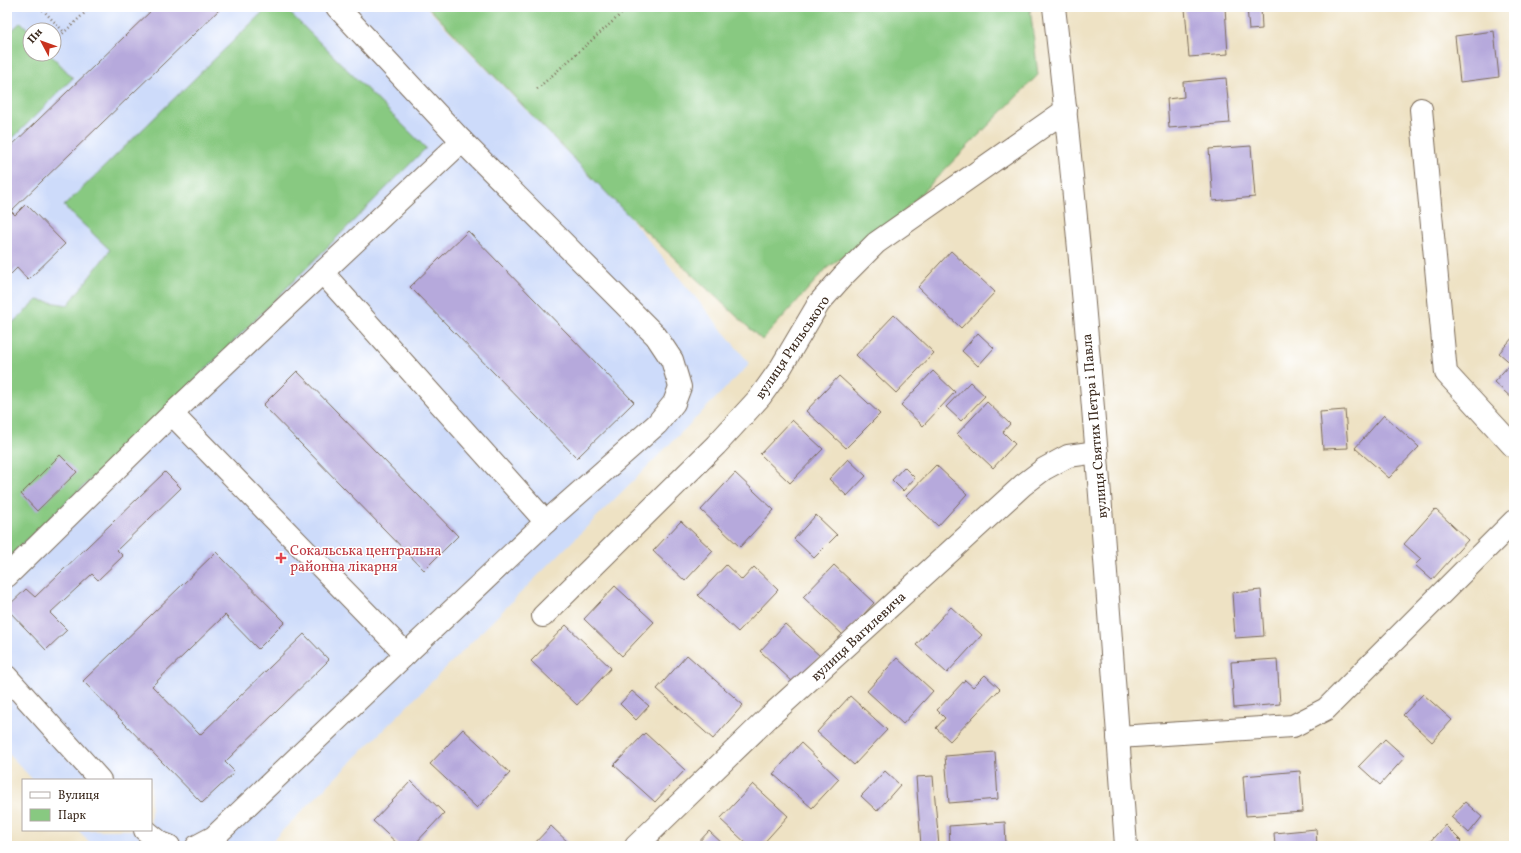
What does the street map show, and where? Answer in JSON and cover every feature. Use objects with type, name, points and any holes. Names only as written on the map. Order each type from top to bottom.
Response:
[{"type":"street","points":[[196,846],[214,837],[546,522],[657,424],[674,403],[680,386],[672,360],[656,336],[462,141],[337,7]]},
{"type":"street","name":"вулиця Святих Петра і Павла","points":[[1054,7],[1066,110],[1097,452],[1126,846]]},
{"type":"street","points":[[1421,109],[1446,374],[1514,447]]},
{"type":"street","name":"вулиця Рильського","points":[[544,616],[716,445],[760,397],[780,369],[819,303],[876,243],[1066,110]]},
{"type":"street","points":[[7,576],[172,414],[462,141]]},
{"type":"street","points":[[322,272],[546,522]]},
{"type":"street","points":[[172,414],[406,654]]},
{"type":"street","name":"вулиця Вагилевича","points":[[636,846],[770,716],[1023,485],[1044,469],[1068,456],[1097,452]]},
{"type":"street","points":[[1118,737],[1293,726],[1326,709],[1514,521]]},
{"type":"street","points":[[7,677],[99,779]]},
{"type":"street","points":[[146,831],[161,843],[168,846]]},
{"type":"path","points":[[40,7],[64,32],[91,7]]},
{"type":"path","points":[[537,89],[629,7]]},
{"type":"shaded area","name":"Сокальська центральна районна лікарня","points":[[7,7],[426,7],[626,213],[750,364],[267,846],[93,846],[79,831],[152,831],[152,779],[32,779],[7,752]]},
{"type":"green space","points":[[268,7],[284,7],[426,148],[196,379],[7,559],[7,328],[37,300],[68,305],[110,250],[64,206]]},
{"type":"green space","points":[[428,7],[1030,7],[1038,75],[899,216],[827,268],[762,340],[626,213]]},
{"type":"green space","points":[[21,22],[22,62],[58,62],[73,78],[7,144],[7,35]]},
{"type":"building","points":[[155,7],[222,7],[11,211],[15,215],[26,204],[65,244],[28,280],[17,268],[7,278],[7,150]]},
{"type":"building","points":[[1225,7],[1228,54],[1189,57],[1185,8]]},
{"type":"building","points":[[1247,7],[1261,7],[1262,29],[1249,30]]},
{"type":"building","points":[[1494,31],[1499,77],[1460,82],[1455,36]]},
{"type":"building","points":[[1226,78],[1230,123],[1169,128],[1167,99],[1184,97],[1183,82]]},
{"type":"building","points":[[1251,146],[1255,197],[1213,201],[1209,149]]},
{"type":"building","points":[[468,231],[634,402],[577,458],[410,287]]},
{"type":"building","points":[[951,251],[995,292],[961,328],[918,287]]},
{"type":"building","points":[[894,315],[934,353],[896,393],[856,355]]},
{"type":"building","points":[[978,333],[994,348],[978,366],[962,351]]},
{"type":"building","points":[[1514,336],[1514,366],[1499,353]]},
{"type":"building","points":[[1510,364],[1514,368],[1514,400],[1494,382]]},
{"type":"building","points":[[297,371],[458,536],[424,570],[263,405]]},
{"type":"building","points":[[933,371],[955,392],[923,426],[901,405]]},
{"type":"building","points":[[839,376],[880,414],[846,448],[806,411]]},
{"type":"building","points":[[970,382],[985,396],[961,421],[946,407]]},
{"type":"building","points":[[987,402],[1010,424],[1003,432],[1015,444],[993,468],[957,434]]},
{"type":"building","points":[[1345,410],[1348,448],[1323,449],[1320,412]]},
{"type":"building","points":[[1384,415],[1419,447],[1389,478],[1355,448]]},
{"type":"building","points":[[792,420],[823,449],[790,483],[760,454]]},
{"type":"building","points":[[60,455],[77,472],[37,511],[21,494]]},
{"type":"building","points":[[848,459],[866,476],[847,496],[829,479]]},
{"type":"building","points":[[936,465],[967,494],[938,526],[906,496]]},
{"type":"building","points":[[904,467],[915,478],[903,491],[892,480]]},
{"type":"building","points":[[165,472],[181,488],[117,550],[123,556],[98,580],[92,574],[50,613],[67,630],[46,650],[7,609],[7,607],[26,589],[35,597]]},
{"type":"building","points":[[735,473],[774,510],[740,547],[701,510]]},
{"type":"building","points":[[1435,509],[1468,540],[1432,580],[1415,565],[1421,559],[1404,544]]},
{"type":"building","points":[[816,515],[837,535],[814,558],[794,539]]},
{"type":"building","points":[[681,521],[713,551],[685,581],[653,551]]},
{"type":"building","points":[[216,552],[285,622],[258,649],[225,615],[152,686],[200,735],[304,634],[329,660],[225,762],[235,772],[202,803],[83,681]]},
{"type":"building","points":[[726,565],[742,580],[754,567],[778,590],[738,632],[698,595]]},
{"type":"building","points":[[834,565],[874,603],[844,636],[803,597]]},
{"type":"building","points":[[615,586],[654,622],[622,656],[584,619]]},
{"type":"building","points":[[1261,590],[1264,636],[1235,638],[1232,593]]},
{"type":"building","points":[[951,607],[982,635],[947,673],[916,645]]},
{"type":"building","points":[[785,624],[820,656],[794,683],[760,651]]},
{"type":"building","points":[[566,625],[611,668],[577,705],[531,661]]},
{"type":"building","points":[[687,655],[743,705],[713,739],[657,689]]},
{"type":"building","points":[[897,658],[933,691],[903,724],[867,691]]},
{"type":"building","points":[[1277,659],[1280,704],[1234,708],[1231,662]]},
{"type":"building","points":[[985,675],[1000,689],[950,741],[936,728],[945,718],[937,710],[965,680],[973,687]]},
{"type":"building","points":[[632,691],[649,706],[636,720],[620,704]]},
{"type":"building","points":[[1423,694],[1452,720],[1432,742],[1403,715]]},
{"type":"building","points":[[850,696],[887,730],[854,765],[817,732]]},
{"type":"building","points":[[463,729],[510,773],[477,808],[430,764]]},
{"type":"building","points":[[645,733],[685,770],[655,802],[614,765]]},
{"type":"building","points":[[1385,739],[1405,757],[1380,785],[1359,766]]},
{"type":"building","points":[[801,743],[839,779],[812,808],[773,774]]},
{"type":"building","points":[[995,752],[998,799],[949,803],[945,756]]},
{"type":"building","points":[[885,771],[900,785],[877,811],[861,796]]},
{"type":"building","points":[[1300,771],[1303,812],[1246,816],[1243,776]]},
{"type":"building","points":[[933,776],[939,846],[921,846],[916,777]]},
{"type":"building","points":[[411,781],[444,813],[413,846],[400,846],[373,821]]},
{"type":"building","points":[[753,784],[788,816],[761,846],[749,846],[720,819]]},
{"type":"building","points":[[1465,802],[1482,817],[1469,833],[1451,817]]},
{"type":"building","points":[[1005,822],[1006,846],[950,846],[949,826]]},
{"type":"building","points":[[1445,825],[1461,841],[1456,846],[1426,846]]},
{"type":"building","points":[[551,826],[572,846],[532,846]]},
{"type":"building","points":[[1316,829],[1317,846],[1275,846],[1274,833]]},
{"type":"building","points":[[709,831],[725,846],[695,846]]},
{"type":"place","name":"Сокальська центральна районна лікарня","points":[[281,558]]}]
